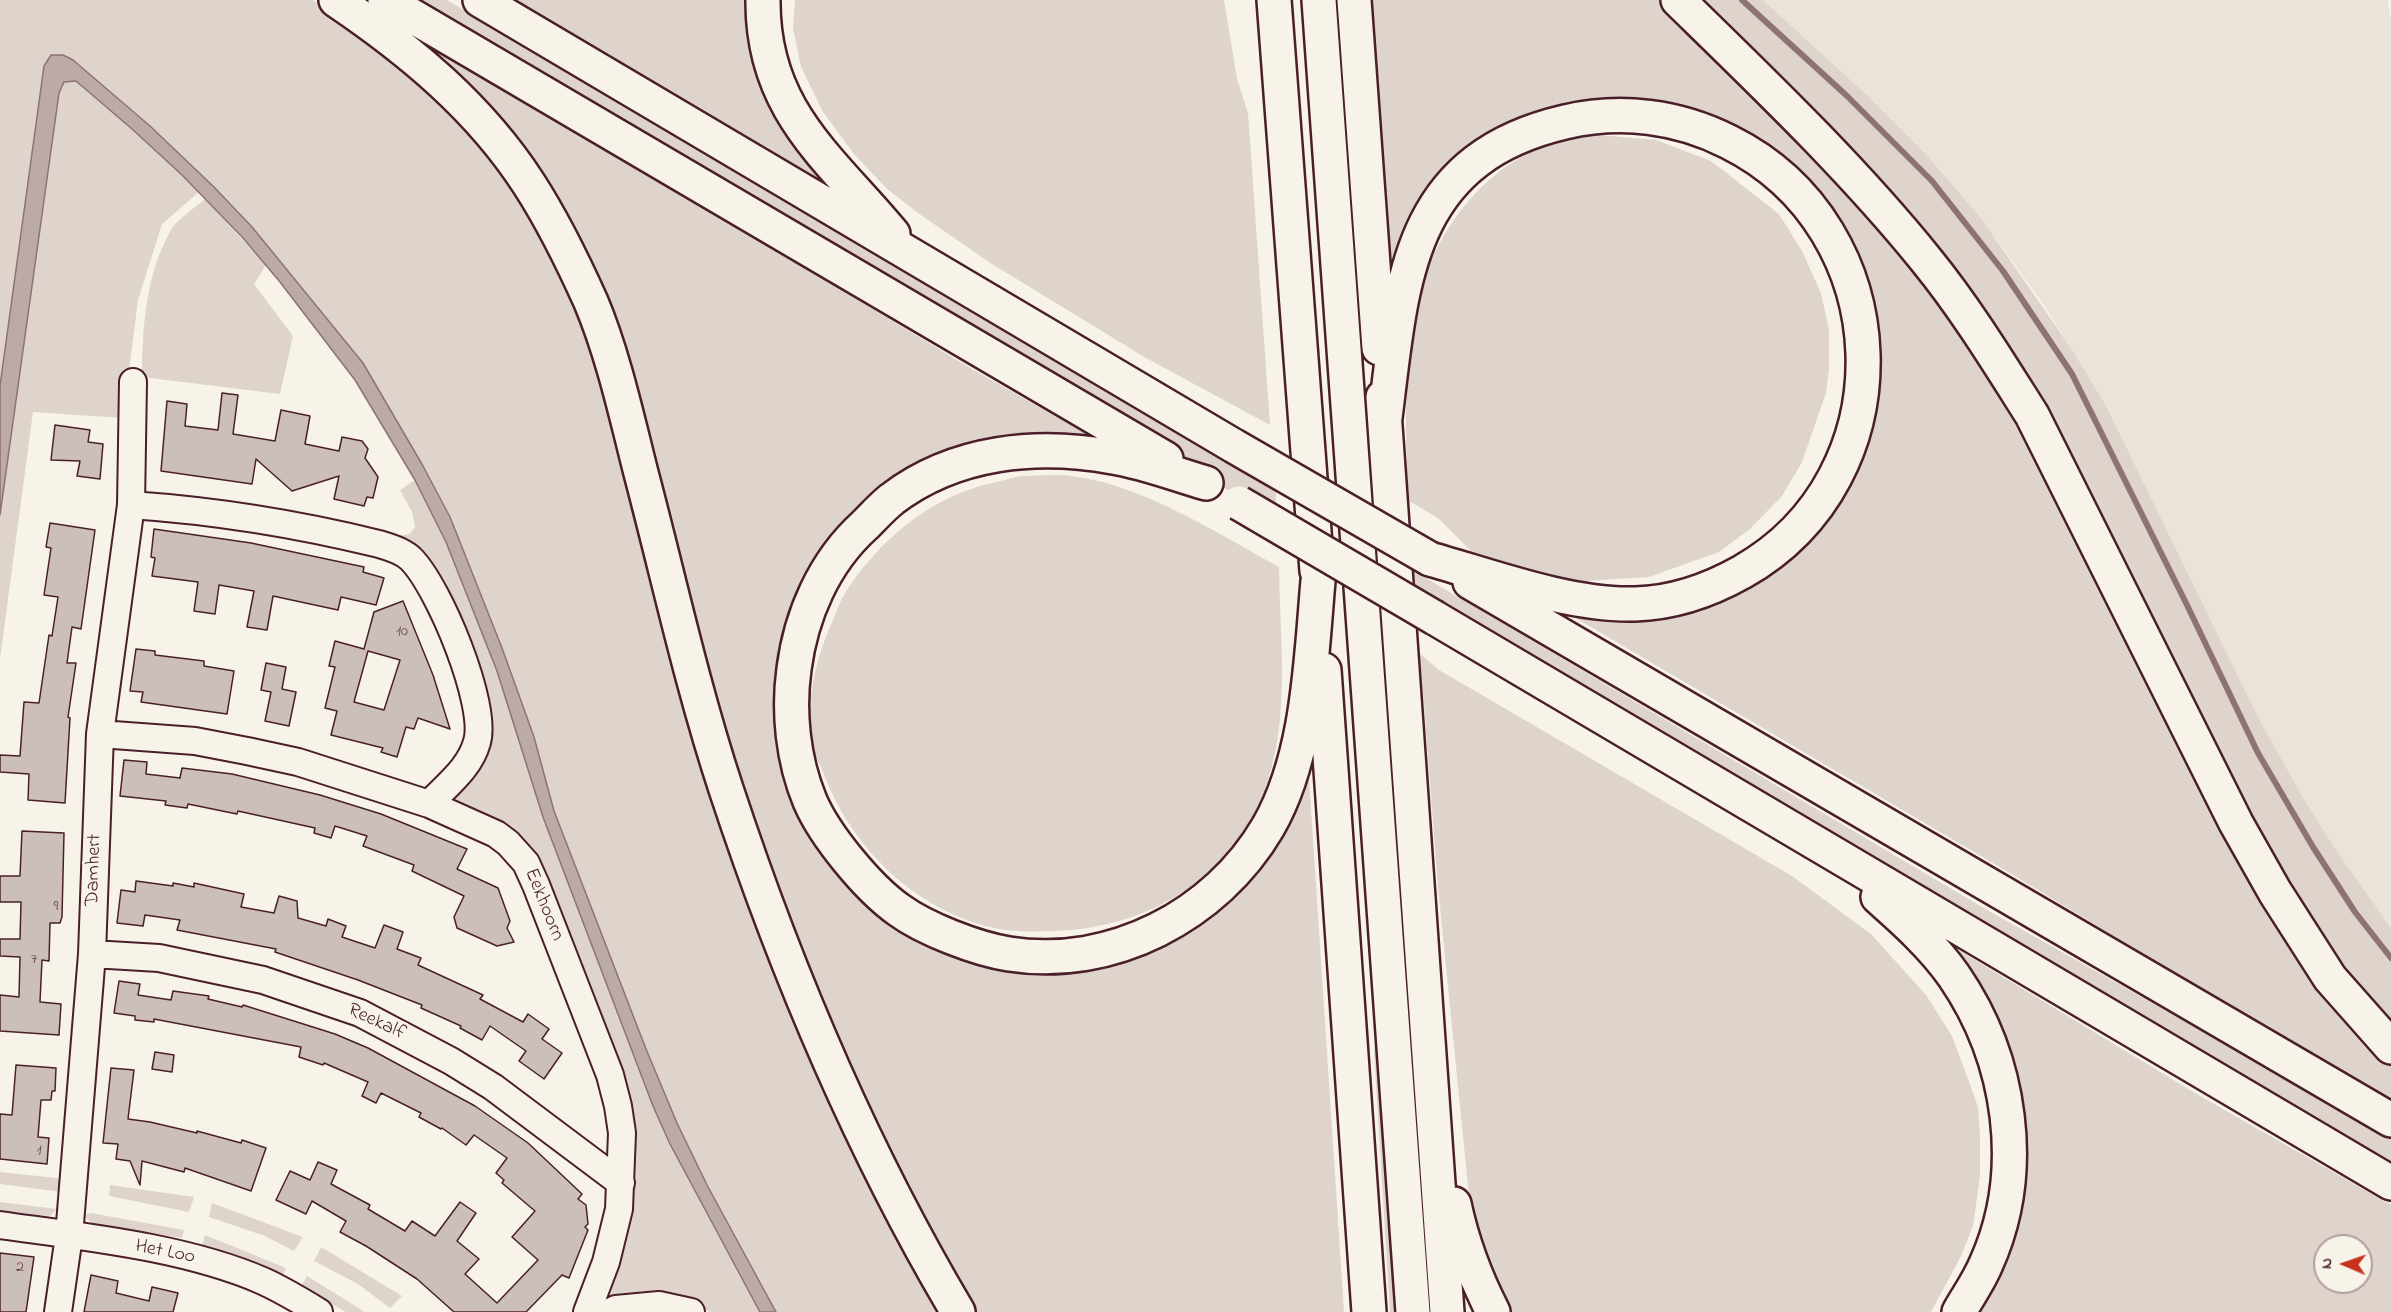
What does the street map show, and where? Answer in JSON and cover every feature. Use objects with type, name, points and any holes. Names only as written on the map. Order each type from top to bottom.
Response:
[{"type":"highway","points":[[336,0],[424,64],[477,117],[528,182],[561,241],[592,305],[621,394],[707,723],[726,787],[779,940],[830,1065],[863,1136],[919,1247],[958,1312]]},
{"type":"highway","points":[[385,0],[2391,1183]]},
{"type":"highway","points":[[480,0],[1234,446],[2391,1120]]},
{"type":"highway","points":[[763,0],[766,49],[780,90],[800,127],[826,161],[862,198],[909,254]]},
{"type":"highway","points":[[1253,0],[1282,112]]},
{"type":"highway","points":[[1274,0],[1318,580],[1369,1312]]},
{"type":"highway","points":[[1319,0],[1413,1312]]},
{"type":"highway","points":[[1354,0],[1447,1312]]},
{"type":"highway","points":[[1678,0],[1872,196],[1929,263],[1992,351],[2032,415],[2236,822],[2275,892],[2330,978],[2391,1047]]},
{"type":"highway","points":[[1385,418],[1398,315],[1408,265],[1427,219],[1442,196],[1465,171],[1506,141],[1542,128],[1582,118],[1623,115],[1668,119],[1710,132],[1752,153],[1787,180],[1819,216],[1843,260],[1857,305],[1861,339],[1863,361],[1858,412],[1848,449],[1829,486],[1796,533],[1763,560],[1719,584],[1678,597],[1637,604],[1587,602],[1430,559]]},
{"type":"highway","points":[[1206,483],[1116,457],[1066,450],[1022,451],[976,459],[932,476],[893,499],[854,535],[825,572],[808,611],[796,652],[791,690],[792,717],[799,763],[810,802],[835,842],[866,880],[899,910],[964,942],[1010,954],[1049,956],[1093,953],[1130,941],[1173,923],[1204,903],[1234,873],[1268,828],[1285,788],[1298,743],[1308,694],[1318,580]]},
{"type":"highway","points":[[1817,845],[1919,934],[1953,975],[1980,1018],[1996,1062],[2007,1119],[2009,1163],[2004,1209],[1986,1264],[1959,1312]]},
{"type":"highway","points":[[1432,1105],[1460,1230],[1476,1279],[1493,1312]]},
{"type":"street","name":"Damhert","points":[[58,1312],[69,1236],[92,954],[100,734],[131,505],[133,382]]},
{"type":"street","points":[[131,505],[195,509],[258,517],[379,543],[410,557],[428,580],[438,599],[471,682],[480,721],[478,741],[471,758],[429,804]]},
{"type":"street","name":"Eekhoorn","points":[[100,734],[195,741],[309,765],[429,804],[496,834],[518,852],[526,863],[610,1075],[618,1106],[622,1133],[621,1183],[614,1236],[587,1312]]},
{"type":"street","name":"Reekalf","points":[[92,954],[159,958],[263,980],[360,1013],[493,1086],[621,1183]]},
{"type":"street","name":"Het Loo","points":[[0,1225],[182,1254],[264,1281],[320,1312]]},
{"type":"street","points":[[610,1312],[616,1309],[659,1305],[691,1312]]},
{"type":"shaded area","points":[[0,0],[313,0],[424,83],[489,154],[530,211],[571,292],[598,361],[789,1006],[839,1124],[921,1282],[939,1312],[776,1312],[707,1185],[677,1123],[554,811],[534,737],[502,648],[363,363],[252,227],[73,60],[44,66],[0,386]]},
{"type":"shaded area","points":[[406,0],[447,0],[1276,492],[1276,519]]},
{"type":"shaded area","points":[[508,0],[752,0],[769,101],[781,127],[837,192],[776,154]]},
{"type":"shaded area","points":[[795,0],[1224,0],[1237,79],[1248,113],[1270,425],[1146,358],[992,264],[886,188],[854,154],[823,112],[801,67],[793,28]]},
{"type":"shaded area","points":[[1368,0],[1664,0],[1842,179],[1976,341],[2354,1025],[2391,1064],[2391,1103],[2008,872],[1555,606],[1770,571],[1797,552],[1817,533],[1845,498],[1867,436],[1879,371],[1873,307],[1856,259],[1723,127],[1522,124],[1390,282]]},
{"type":"shaded area","points":[[1699,0],[1763,0],[1867,95],[1924,152],[1981,218],[2073,351],[2106,406],[2258,717],[2305,801],[2391,928],[2391,1029],[2345,973],[2310,922],[1935,248],[1814,111]]},
{"type":"shaded area","points":[[1763,0],[2388,0],[2391,19],[2391,928],[2305,801],[2258,717],[2106,407],[2041,301],[1981,218],[1924,152],[1867,95]]},
{"type":"shaded area","points":[[399,28],[687,197],[972,369],[1106,445],[994,443],[818,568],[788,773],[932,941],[1168,941],[1308,763],[1344,1312],[966,1312],[857,1106],[753,827],[680,574],[605,300]]},
{"type":"shaded area","points":[[51,55],[63,55],[73,60],[150,126],[252,227],[363,363],[423,466],[450,517],[502,648],[534,737],[554,811],[646,1049],[677,1123],[707,1185],[776,1312],[760,1312],[670,1144],[653,1106],[543,817],[497,671],[446,542],[415,480],[355,380],[280,282],[243,238],[182,175],[76,81],[64,82],[59,93],[0,515],[0,386],[44,66]]},
{"type":"shaded area","points":[[76,81],[133,125],[199,192],[162,224],[138,300],[123,418],[33,412],[0,659],[0,515],[59,93],[64,82]]},
{"type":"shaded area","points":[[1599,135],[1656,140],[1711,161],[1779,214],[1802,251],[1821,293],[1829,330],[1829,368],[1826,393],[1802,462],[1782,496],[1750,529],[1719,552],[1649,577],[1584,581],[1540,575],[1478,558],[1438,518],[1409,501],[1406,396],[1409,354],[1418,297],[1439,244],[1454,220],[1492,178],[1514,161],[1540,148],[1567,139]]},
{"type":"shaded area","points":[[205,199],[266,265],[254,284],[293,336],[280,394],[142,377],[147,302],[156,264],[174,226]]},
{"type":"shaded area","points":[[1021,476],[1072,476],[1126,489],[1179,512],[1279,567],[1282,676],[1279,731],[1267,783],[1252,816],[1233,845],[1210,870],[1184,891],[1155,908],[1123,920],[1089,928],[1036,931],[1009,930],[982,925],[931,903],[908,887],[868,849],[851,826],[818,760],[811,732],[811,699],[821,651],[843,596],[870,559],[901,529],[936,505],[974,488]]},
{"type":"shaded area","points":[[415,480],[446,542],[497,671],[543,817],[653,1106],[670,1144],[760,1312],[711,1312],[684,1301],[603,1305],[629,1184],[537,864],[458,806],[454,793],[485,708],[393,537],[410,534],[415,527],[412,512],[400,490]]},
{"type":"shaded area","points":[[1414,571],[1982,907],[2225,1044],[2391,1132],[2391,1175],[1416,601]]},
{"type":"shaded area","points":[[1420,654],[1439,670],[1792,876],[1871,934],[1926,995],[1952,1036],[1978,1107],[1980,1135],[1980,1176],[1973,1226],[1960,1258],[1931,1312],[1498,1312],[1476,1266],[1438,887]]},
{"type":"shaded area","points":[[1932,934],[2195,1093],[2391,1205],[2391,1312],[1975,1312],[2016,1162]]},
{"type":"shaded area","points":[[1376,1023],[1401,1312],[1390,1312],[1374,1052]]},
{"type":"shaded area","points":[[0,1172],[66,1179],[62,1192],[0,1184]]},
{"type":"shaded area","points":[[110,1185],[194,1197],[189,1212],[109,1196]]},
{"type":"shaded area","points":[[0,1202],[57,1209],[50,1216],[0,1211]]},
{"type":"shaded area","points":[[212,1203],[303,1237],[294,1251],[265,1236],[209,1217]]},
{"type":"shaded area","points":[[91,1213],[184,1230],[182,1238],[93,1224],[83,1215]]},
{"type":"shaded area","points":[[205,1235],[286,1268],[282,1277],[240,1258],[202,1246]]},
{"type":"shaded area","points":[[321,1247],[402,1296],[390,1308],[358,1284],[314,1261]]},
{"type":"shaded area","points":[[307,1276],[365,1312],[346,1312],[301,1287]]},
{"type":"building","points":[[222,393],[238,395],[233,434],[275,441],[281,410],[310,416],[305,444],[339,451],[342,437],[362,441],[368,449],[365,458],[378,477],[373,498],[367,497],[364,506],[334,499],[339,476],[292,491],[256,459],[252,484],[161,471],[167,401],[187,404],[185,426],[218,430]]},
{"type":"building","points":[[55,425],[90,430],[88,442],[103,444],[100,479],[77,476],[80,461],[51,460]]},
{"type":"building","points":[[50,523],[95,530],[81,629],[72,627],[67,663],[76,663],[68,717],[70,718],[65,803],[28,800],[29,774],[0,772],[0,755],[20,756],[24,702],[39,703],[49,635],[52,636],[58,597],[44,595],[51,548],[46,547]]},
{"type":"building","points":[[154,529],[251,543],[364,567],[363,572],[384,578],[376,605],[341,597],[338,610],[273,596],[267,630],[247,627],[254,591],[219,585],[215,614],[194,611],[198,582],[152,576],[155,558],[151,557]]},
{"type":"building","points":[[403,601],[433,675],[450,729],[418,718],[414,729],[406,727],[397,757],[381,752],[383,748],[331,735],[337,711],[325,708],[335,667],[329,666],[335,641],[364,649],[374,612]],"holes":[[[368,651],[400,660],[384,710],[354,702]]]},
{"type":"building","points":[[136,649],[155,651],[155,655],[204,661],[204,666],[234,671],[227,714],[141,702],[143,692],[130,691]]},
{"type":"building","points":[[266,663],[286,667],[282,689],[296,692],[289,726],[265,721],[271,692],[261,690]]},
{"type":"building","points":[[124,760],[147,762],[146,774],[180,778],[182,768],[232,774],[320,795],[381,814],[467,849],[457,869],[498,888],[510,921],[507,928],[514,942],[497,946],[457,928],[454,917],[464,896],[412,871],[414,865],[363,846],[367,836],[335,826],[331,838],[314,833],[315,828],[238,811],[237,814],[188,804],[187,808],[165,805],[166,801],[120,796]]},
{"type":"building","points":[[22,831],[64,833],[62,917],[60,923],[50,923],[49,961],[42,960],[40,1002],[61,1004],[59,1035],[0,1031],[0,995],[19,997],[20,957],[0,956],[0,939],[20,939],[21,902],[0,902],[0,876],[20,876]]},
{"type":"building","points":[[136,881],[173,886],[173,883],[194,887],[194,883],[244,894],[241,907],[274,913],[279,896],[297,901],[298,918],[326,926],[328,919],[346,926],[342,937],[375,948],[384,925],[403,932],[397,949],[421,958],[418,965],[483,995],[480,999],[523,1022],[528,1014],[549,1029],[542,1039],[562,1053],[544,1079],[519,1061],[526,1051],[490,1026],[482,1040],[460,1028],[461,1026],[421,1008],[422,1005],[358,980],[275,952],[276,949],[177,930],[180,920],[145,915],[143,926],[117,923],[121,890],[135,892]]},
{"type":"building","points":[[119,981],[140,984],[138,995],[171,1000],[173,991],[209,996],[208,999],[242,1007],[243,1005],[335,1034],[368,1048],[475,1106],[528,1143],[582,1194],[578,1199],[586,1205],[588,1224],[585,1227],[588,1230],[569,1278],[562,1275],[526,1312],[454,1312],[417,1279],[340,1232],[346,1221],[312,1201],[306,1214],[276,1200],[290,1171],[310,1180],[318,1162],[337,1170],[331,1184],[370,1205],[368,1209],[405,1231],[412,1221],[435,1236],[460,1202],[476,1213],[457,1241],[479,1259],[465,1274],[497,1303],[538,1260],[512,1237],[535,1211],[502,1183],[504,1180],[496,1173],[507,1158],[474,1135],[466,1145],[442,1128],[419,1117],[421,1113],[381,1093],[376,1103],[362,1096],[368,1082],[324,1063],[323,1065],[299,1057],[301,1047],[154,1019],[154,1022],[135,1020],[135,1016],[114,1013]]},
{"type":"building","points":[[155,1052],[174,1055],[172,1072],[152,1069]]},
{"type":"building","points":[[16,1065],[56,1068],[55,1091],[52,1091],[51,1100],[41,1100],[38,1137],[49,1138],[47,1164],[0,1159],[0,1114],[12,1115]]},
{"type":"building","points":[[111,1068],[134,1070],[128,1119],[197,1133],[197,1131],[241,1143],[242,1140],[266,1148],[251,1191],[185,1168],[184,1172],[142,1161],[140,1185],[130,1161],[116,1159],[118,1144],[103,1143]]},
{"type":"building","points":[[0,1253],[34,1257],[26,1312],[0,1312]]},
{"type":"building","points":[[91,1275],[118,1281],[116,1293],[149,1301],[152,1287],[178,1293],[173,1312],[84,1312]]},
{"type":"waterway","points":[[1742,0],[1846,95],[1932,181],[2003,271],[2072,374],[2258,753],[2313,847],[2355,912],[2391,958]]}]
